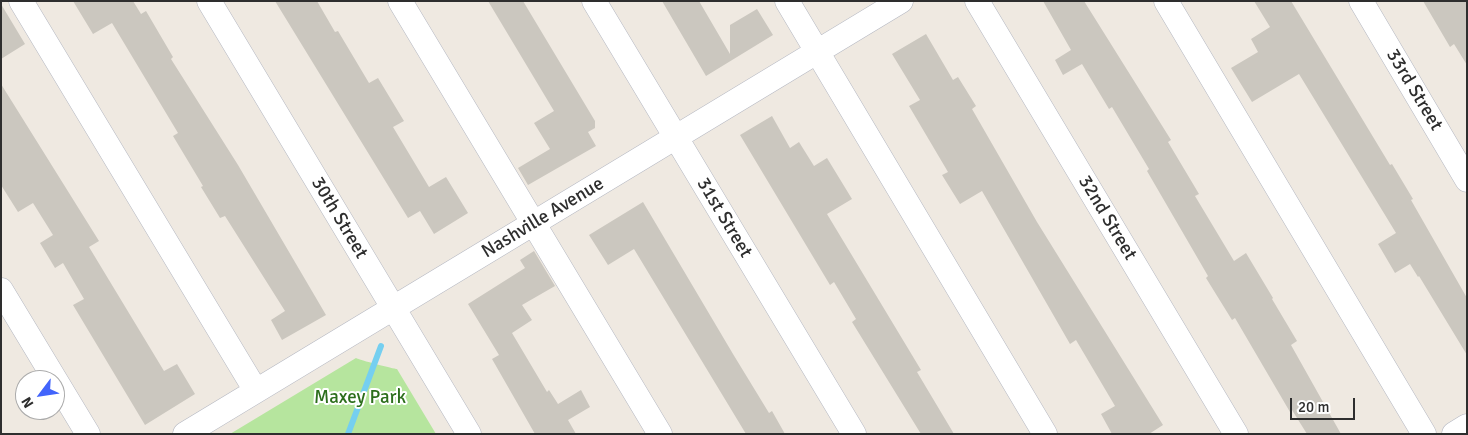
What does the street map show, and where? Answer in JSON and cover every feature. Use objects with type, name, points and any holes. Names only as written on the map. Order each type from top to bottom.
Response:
[{"type":"street","points":[[21,1],[256,391]]},
{"type":"street","name":"30th Street","points":[[209,1],[469,434]]},
{"type":"street","points":[[400,1],[660,434]]},
{"type":"street","name":"31st Street","points":[[594,1],[854,434]]},
{"type":"street","points":[[787,1],[1045,434]]},
{"type":"street","name":"Nashville Avenue","points":[[185,434],[901,1]]},
{"type":"street","name":"32nd Street","points":[[977,1],[1236,434]]},
{"type":"street","points":[[1166,1],[1424,434]]},
{"type":"street","name":"33rd Street","points":[[1361,1],[1467,180]]},
{"type":"street","points":[[1,290],[88,434]]},
{"type":"street","points":[[1454,434],[1467,426]]},
{"type":"green space","name":"Maxey Park","points":[[356,358],[397,369],[436,434],[230,434]]},
{"type":"building","points":[[73,1],[133,1],[141,14],[146,11],[173,57],[171,59],[238,165],[326,315],[282,340],[271,320],[285,311],[225,216],[220,218],[201,187],[203,186],[173,136],[178,133],[112,23],[93,34]]},
{"type":"building","points":[[275,1],[317,1],[335,32],[338,31],[369,83],[378,78],[404,121],[393,127],[429,187],[446,177],[468,213],[434,234],[420,211],[408,218]]},
{"type":"building","points":[[488,1],[523,1],[595,121],[595,128],[588,132],[596,146],[528,185],[518,168],[550,149],[534,123],[554,111]]},
{"type":"building","points":[[662,1],[699,1],[730,54],[730,25],[757,9],[773,35],[706,76]]},
{"type":"building","points":[[1043,1],[1084,1],[1171,140],[1168,142],[1199,194],[1195,196],[1234,261],[1246,253],[1273,298],[1297,341],[1291,345],[1341,434],[1307,434],[1292,410],[1290,412],[1235,318],[1232,320],[1206,278],[1208,276],[1147,171],[1149,169],[1112,107],[1109,109],[1082,64],[1063,75],[1055,60],[1071,50]]},
{"type":"building","points":[[1254,1],[1291,1],[1390,165],[1392,164],[1467,298],[1467,355],[1410,264],[1395,273],[1378,244],[1396,233],[1299,74],[1252,102],[1231,68],[1258,52],[1251,39],[1270,27]]},
{"type":"building","points":[[1423,1],[1467,1],[1467,65],[1454,44],[1450,47]]},
{"type":"building","points":[[1,4],[25,44],[1,59]]},
{"type":"building","points":[[926,34],[953,80],[958,77],[976,106],[972,109],[1037,222],[1163,425],[1149,434],[1112,434],[1101,414],[1115,406],[1076,340],[1070,344],[982,191],[960,204],[942,175],[948,172],[909,106],[920,100],[892,54]]},
{"type":"building","points":[[1,84],[99,241],[89,247],[164,371],[177,364],[195,394],[145,425],[73,305],[84,299],[63,263],[55,268],[40,243],[53,235],[33,203],[18,212],[1,185]]},
{"type":"building","points":[[772,116],[790,148],[799,142],[814,166],[827,158],[852,199],[827,214],[921,370],[917,372],[954,434],[921,434],[852,322],[856,319],[834,282],[830,285],[740,135]]},
{"type":"building","points":[[643,202],[769,413],[772,411],[785,434],[746,434],[634,249],[608,265],[589,235]]},
{"type":"building","points":[[534,251],[555,286],[522,305],[532,320],[512,333],[547,392],[549,390],[558,404],[581,390],[590,407],[568,420],[576,434],[535,434],[492,359],[499,355],[468,304],[525,268],[520,260]]},
{"type":"waterway","points":[[348,434],[381,346]]}]
